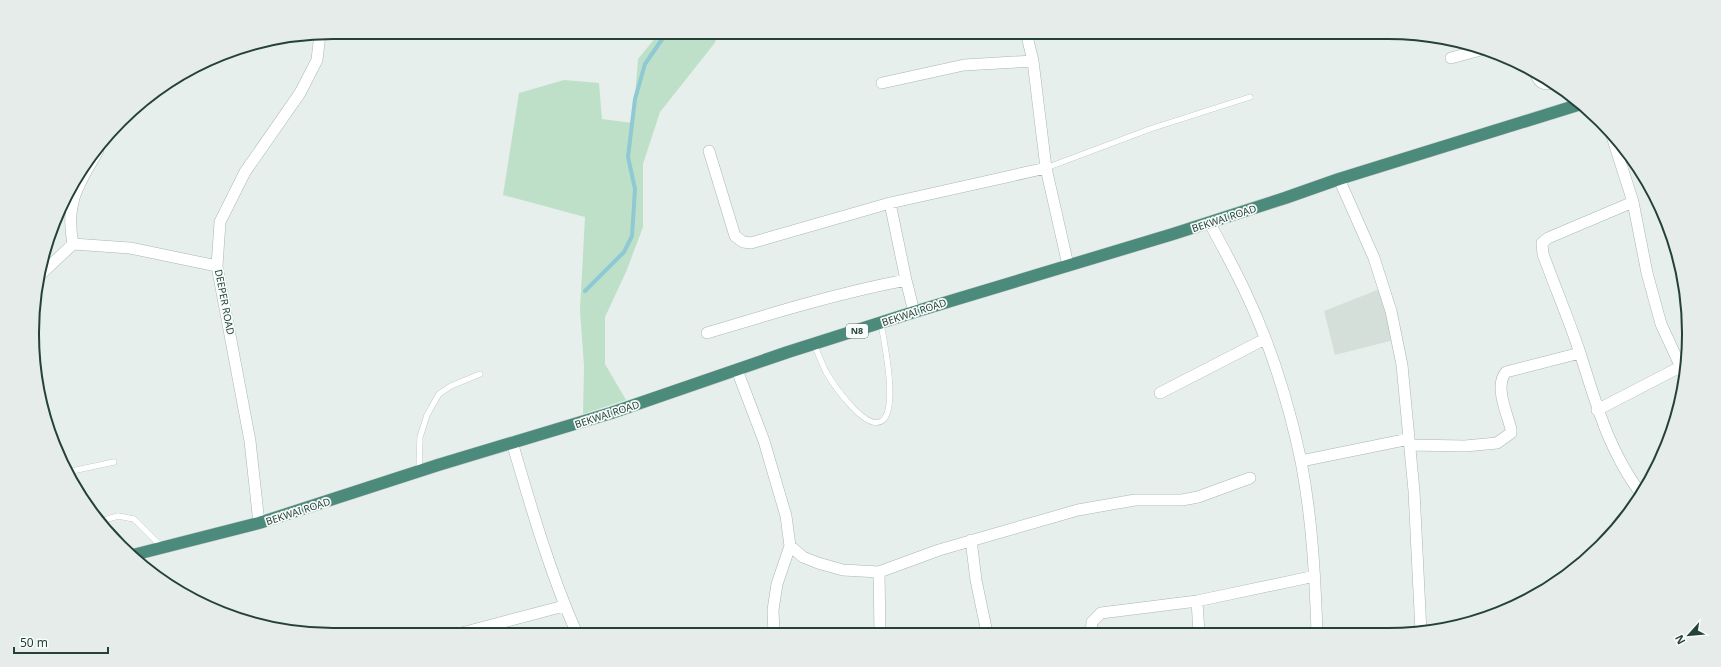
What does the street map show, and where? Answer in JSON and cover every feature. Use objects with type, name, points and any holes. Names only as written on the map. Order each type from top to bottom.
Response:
[{"type":"highway","name":"BEKWAI ROAD","points":[[137,553],[259,523],[512,442],[612,413],[814,344],[914,312],[1209,222],[1285,198],[1340,178],[1574,106]]},
{"type":"street","points":[[1027,39],[1033,61],[1046,168],[1068,265]]},
{"type":"street","name":"DEEPER ROAD","points":[[259,523],[250,441],[217,266],[220,222],[245,172],[300,93],[317,60],[319,40]]},
{"type":"street","points":[[1451,58],[1473,52]]},
{"type":"street","points":[[882,83],[964,65],[1033,61]]},
{"type":"street","points":[[1615,147],[1633,202],[1647,273],[1661,324],[1680,366]]},
{"type":"street","points":[[709,151],[735,236],[743,242],[751,243],[890,203],[1046,168]]},
{"type":"street","points":[[1340,178],[1374,258],[1391,312],[1402,365],[1414,491],[1421,626]]},
{"type":"street","points":[[73,244],[71,215],[74,197],[78,186]]},
{"type":"street","points":[[1633,202],[1548,238],[1542,244],[1542,254],[1580,353],[1597,410],[1608,439],[1631,481],[1637,489]]},
{"type":"street","points":[[890,203],[914,312]]},
{"type":"street","points":[[1209,222],[1244,289],[1264,339],[1279,383],[1301,461],[1310,523],[1315,576],[1317,628]]},
{"type":"street","points":[[46,269],[73,244],[130,248],[217,266]]},
{"type":"street","points":[[707,333],[820,298],[906,280]]},
{"type":"street","points":[[1160,393],[1264,339]]},
{"type":"street","points":[[1301,461],[1409,442],[1465,446],[1497,443],[1511,433],[1501,387],[1502,377],[1506,372],[1580,353]]},
{"type":"street","points":[[737,370],[764,441],[786,516],[790,546],[777,584],[773,610],[774,628]]},
{"type":"street","points":[[1597,410],[1679,373]]},
{"type":"street","points":[[512,442],[533,514],[564,606],[574,628]]},
{"type":"street","points":[[790,546],[803,557],[818,563],[843,570],[879,572],[971,540],[1078,510],[1135,500],[1182,500],[1198,497],[1250,478]]},
{"type":"street","points":[[971,540],[976,580],[986,628]]},
{"type":"street","points":[[879,572],[880,628]]},
{"type":"street","points":[[1091,628],[1092,622],[1101,613],[1197,601],[1315,576]]},
{"type":"street","points":[[1197,601],[1199,628]]},
{"type":"street","points":[[481,628],[564,606]]},
{"type":"lane","points":[[1046,168],[1150,129],[1250,97]]},
{"type":"lane","points":[[814,344],[827,373],[850,404],[864,419],[876,422],[882,420],[886,415],[889,400],[890,377],[881,323]]},
{"type":"lane","points":[[420,471],[420,437],[427,415],[431,408],[440,394],[451,386],[480,374]]},
{"type":"lane","points":[[73,471],[114,462]]},
{"type":"lane","points":[[105,520],[118,516],[134,519],[163,548]]},
{"type":"shaded area","points":[[1380,289],[1394,340],[1335,355],[1324,311]]},
{"type":"green space","points":[[654,39],[716,39],[660,112],[643,164],[643,227],[626,272],[605,317],[605,364],[626,400],[583,414],[584,366],[580,310],[585,217],[503,195],[519,93],[564,80],[599,83],[602,119],[633,123],[638,59]]},
{"type":"waterway","points":[[585,291],[624,252],[632,236],[635,189],[628,157],[635,99],[645,64],[662,39]]}]
